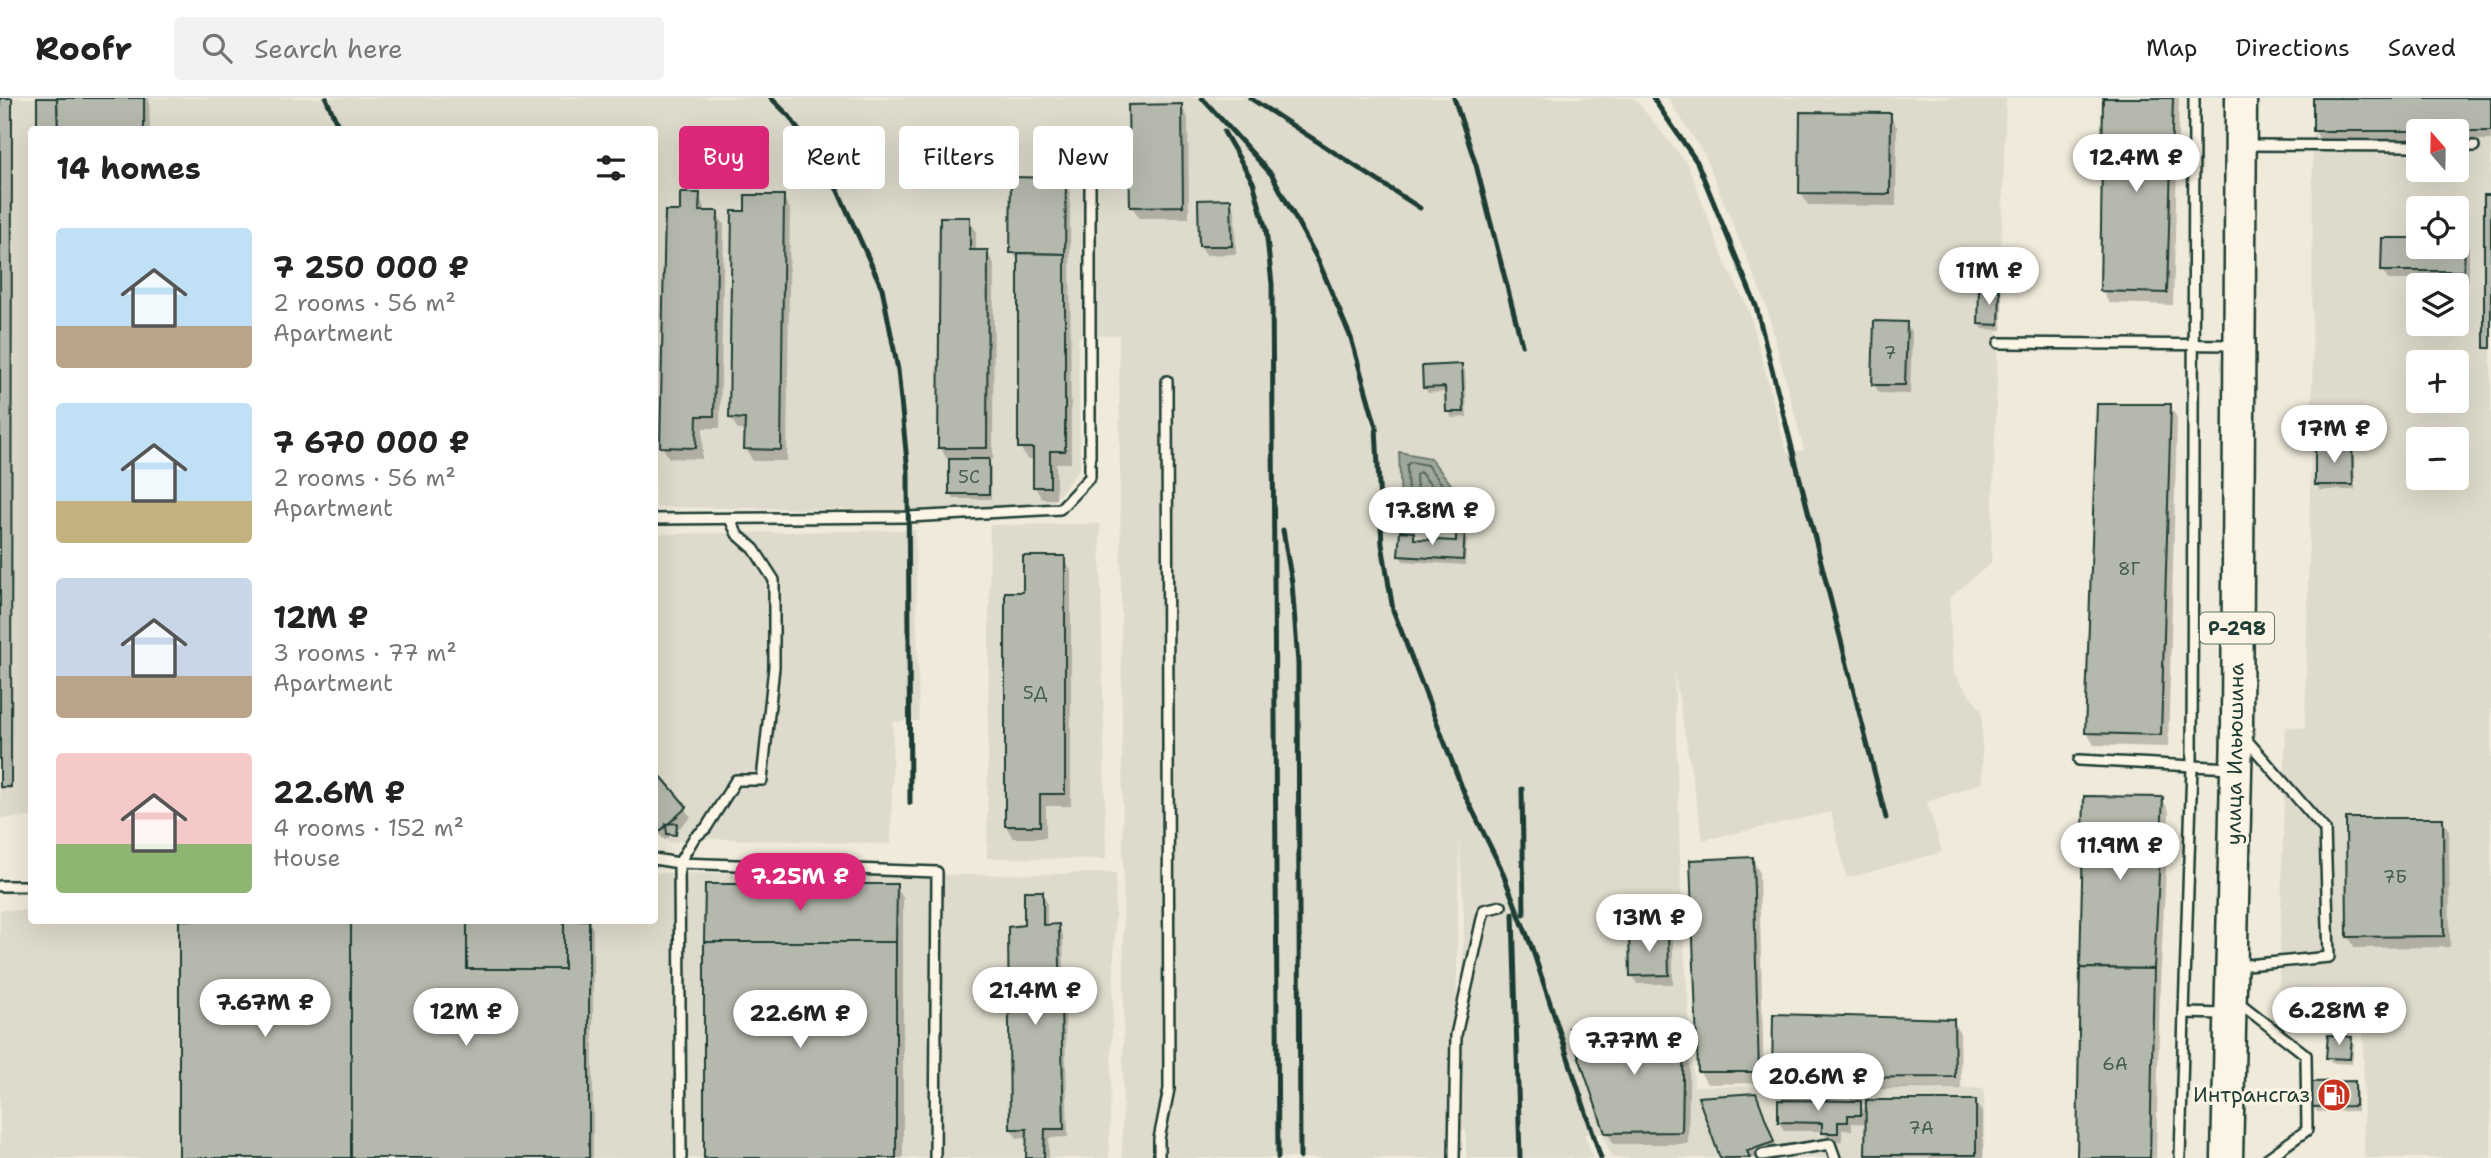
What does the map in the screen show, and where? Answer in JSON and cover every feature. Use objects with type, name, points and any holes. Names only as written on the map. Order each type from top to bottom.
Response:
[{"type":"highway","name":"улица Ильюшина","points":[[2227,1158],[2237,729],[2237,345],[2241,98]]},
{"type":"lane","points":[[2180,1158],[2192,766],[2194,98]]},
{"type":"lane","points":[[2241,145],[2406,146]]},
{"type":"lane","points":[[2469,146],[2474,146]]},
{"type":"lane","points":[[658,519],[908,517],[1060,509],[1090,477],[1090,189]]},
{"type":"lane","points":[[1999,343],[2237,345]]},
{"type":"lane","points":[[1159,1158],[1159,1139],[1169,1088],[1167,381]]},
{"type":"lane","points":[[681,1158],[679,863],[694,838],[706,828],[736,780],[762,780],[767,708],[774,667],[774,580],[754,549],[737,534],[730,519]]},
{"type":"lane","points":[[2184,1013],[2230,992],[2329,957],[2325,830],[2237,729]]},
{"type":"lane","points":[[2079,760],[2236,768]]},
{"type":"lane","points":[[658,860],[679,863],[937,872],[935,1158]]},
{"type":"lane","points":[[0,886],[28,886]]},
{"type":"lane","points":[[1454,1158],[1456,1035],[1484,910],[1501,906]]},
{"type":"lane","points":[[2230,992],[2306,1055],[2307,1130],[2268,1158]]},
{"type":"lane","points":[[1762,1155],[1830,1144],[1835,1158]]},
{"type":"shaded area","points":[[0,98],[57,98],[58,126],[28,126],[28,817],[0,818]]},
{"type":"shaded area","points":[[78,98],[1634,98],[1688,165],[1724,260],[1749,311],[1787,453],[1804,450],[1766,305],[1705,156],[1668,98],[2006,98],[1991,563],[1949,598],[1953,673],[1982,711],[1982,783],[1927,802],[1942,852],[1847,878],[1831,812],[1703,840],[1674,670],[1682,918],[1694,1086],[1984,1088],[1984,1158],[1612,1158],[1603,1134],[1584,1134],[1593,1158],[1466,1158],[1466,1130],[1459,1129],[1459,1158],[1122,1158],[1124,988],[1119,335],[1078,337],[1080,468],[1053,503],[890,510],[658,507],[658,126],[78,126]],"holes":[[[1459,840],[1464,916],[1459,1107],[1456,1035]]]},
{"type":"shaded area","points":[[2313,98],[2491,98],[2491,1158],[2364,1158],[2363,988],[2279,989],[2286,727],[2305,728],[2312,403]]},
{"type":"shaded area","points":[[1100,524],[1106,859],[987,858],[990,525]]},
{"type":"shaded area","points":[[915,530],[919,721],[893,722],[891,844],[694,838],[672,843],[658,837],[658,534]]},
{"type":"shaded area","points":[[658,873],[1116,873],[1109,1158],[0,1158],[0,910],[28,910],[28,924],[658,924]]},
{"type":"water","points":[[1399,452],[1430,458],[1458,493],[1450,516],[1401,506]]},
{"type":"building","points":[[0,98],[12,98],[11,787],[0,787]]},
{"type":"building","points":[[37,98],[57,98],[58,126],[37,126]]},
{"type":"building","points":[[57,98],[144,98],[144,126],[58,126]]},
{"type":"building","points":[[2103,98],[2173,98],[2167,293],[2100,291]]},
{"type":"building","points":[[2313,98],[2491,98],[2491,131],[2469,131],[2469,119],[2406,119],[2406,131],[2313,131]]},
{"type":"building","points":[[1182,104],[1183,206],[1130,207],[1130,189],[1133,189],[1133,126],[1128,126],[1128,105]]},
{"type":"building","points":[[1800,112],[1891,113],[1890,194],[1799,193]]},
{"type":"building","points":[[1019,177],[1033,177],[1033,189],[1066,189],[1065,254],[1010,253],[1011,189],[1019,189]]},
{"type":"building","points":[[680,193],[700,193],[699,211],[718,211],[714,416],[697,416],[696,448],[660,447],[665,211],[680,211]]},
{"type":"building","points":[[745,195],[784,195],[781,450],[744,449],[745,419],[729,418],[732,211],[745,211]]},
{"type":"building","points":[[2484,195],[2491,195],[2491,348],[2484,348]]},
{"type":"building","points":[[1231,199],[1232,246],[1199,246],[1198,200]]},
{"type":"building","points":[[940,217],[970,217],[970,250],[988,250],[987,448],[938,448]]},
{"type":"building","points":[[2382,238],[2406,238],[2406,259],[2464,259],[2464,271],[2381,271]]},
{"type":"building","points":[[1018,253],[1065,254],[1065,451],[1050,451],[1050,487],[1033,487],[1033,448],[1018,448]]},
{"type":"building","points":[[1979,289],[2000,290],[1999,325],[1978,324]]},
{"type":"building","points":[[1874,321],[1907,322],[1905,385],[1872,385]]},
{"type":"building","points":[[1462,364],[1464,412],[1446,412],[1445,387],[1423,388],[1422,366]]},
{"type":"building","points":[[2097,404],[2171,404],[2161,735],[2085,733]]},
{"type":"building","points":[[2315,445],[2352,445],[2353,485],[2315,485]]},
{"type":"building","points":[[949,459],[989,459],[989,494],[949,494]]},
{"type":"building","points":[[1456,530],[1465,530],[1463,560],[1398,556],[1400,531],[1414,532],[1414,539],[1456,541]]},
{"type":"building","points":[[1023,556],[1065,556],[1065,794],[1040,794],[1040,826],[1005,826],[1005,592],[1023,592]]},
{"type":"building","points":[[658,773],[687,807],[658,831]]},
{"type":"building","points":[[2084,796],[2163,797],[2154,969],[2080,968]]},
{"type":"building","points":[[2346,818],[2443,818],[2444,936],[2347,937]]},
{"type":"building","points":[[677,823],[676,835],[667,834],[666,824]]},
{"type":"building","points":[[1753,857],[1759,1072],[1698,1072],[1690,860]]},
{"type":"building","points":[[705,884],[897,884],[896,942],[704,942]]},
{"type":"building","points":[[1024,891],[1043,891],[1043,925],[1059,924],[1064,1129],[1045,1129],[1044,1158],[1026,1158],[1027,1129],[1010,1129],[1008,927],[1024,925]]},
{"type":"building","points":[[179,924],[351,924],[351,1158],[179,1158]]},
{"type":"building","points":[[351,924],[467,924],[467,969],[564,969],[564,924],[589,924],[589,1158],[351,1158]]},
{"type":"building","points":[[467,924],[564,924],[564,969],[467,969]]},
{"type":"building","points":[[1668,931],[1669,975],[1630,976],[1629,932]]},
{"type":"building","points":[[704,942],[896,942],[896,1158],[704,1158]]},
{"type":"building","points":[[2080,968],[2154,969],[2150,1158],[2077,1158]]},
{"type":"building","points":[[1773,1014],[1954,1019],[1955,1077],[1772,1078]]},
{"type":"building","points":[[1684,1024],[1682,1132],[1605,1133],[1569,1028],[1631,1025],[1632,1034],[1655,1035],[1656,1025]]},
{"type":"building","points":[[2328,1035],[2352,1037],[2350,1059],[2326,1058]]},
{"type":"building","points":[[2355,1081],[2355,1106],[2312,1107],[2312,1082]]},
{"type":"building","points":[[1756,1093],[1774,1142],[1747,1151],[1750,1158],[1720,1158],[1698,1097]]},
{"type":"building","points":[[1778,1100],[1861,1101],[1861,1115],[1848,1115],[1848,1122],[1838,1122],[1838,1133],[1822,1133],[1822,1123],[1778,1122]]},
{"type":"building","points":[[1866,1100],[1976,1100],[1976,1155],[1865,1155]]},
{"type":"railway","points":[[326,98],[338,126]]},
{"type":"railway","points":[[771,98],[790,117],[838,191],[882,288],[898,370],[908,472],[910,803]]},
{"type":"railway","points":[[1202,98],[1272,175],[1318,260],[1351,338],[1376,427],[1382,544],[1393,610],[1465,795],[1500,866],[1532,948],[1601,1158]]},
{"type":"railway","points":[[1250,98],[1420,208]]},
{"type":"railway","points":[[1454,98],[1476,165],[1522,345]]},
{"type":"railway","points":[[1653,98],[1697,162],[1756,306],[1886,818]]},
{"type":"railway","points":[[1224,132],[1253,182],[1266,230],[1272,284],[1278,1158]]},
{"type":"railway","points":[[1283,530],[1292,583],[1298,663],[1300,1158]]},
{"type":"railway","points":[[1522,789],[1524,914]]},
{"type":"railway","points":[[1513,914],[1520,1158]]},
{"type":"place","name":"Интрансгаз","points":[[2334,1095]]}]
